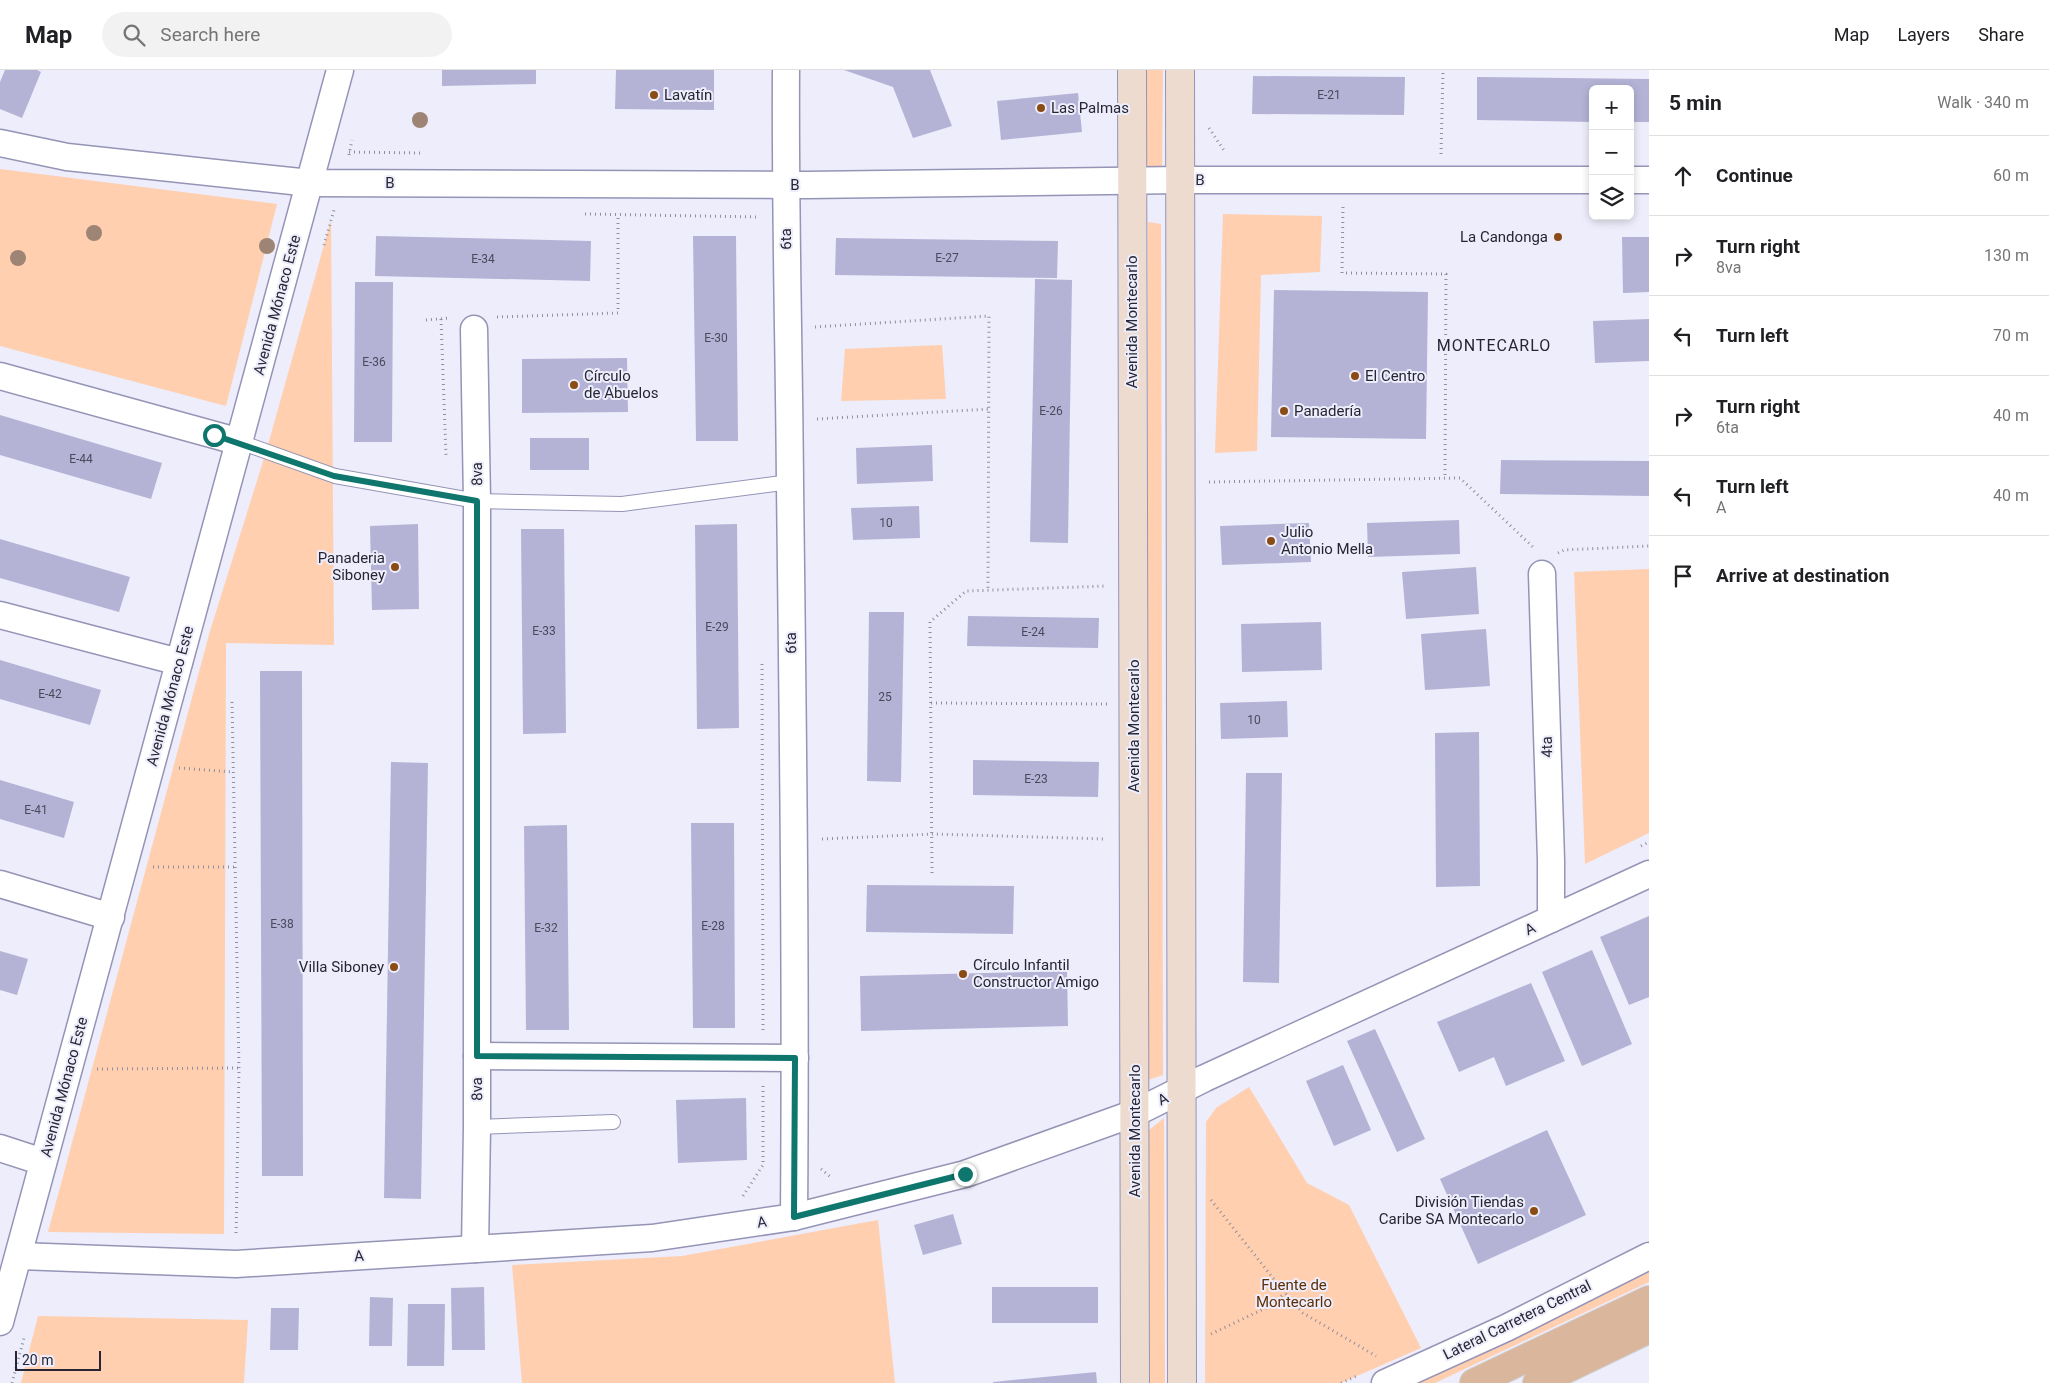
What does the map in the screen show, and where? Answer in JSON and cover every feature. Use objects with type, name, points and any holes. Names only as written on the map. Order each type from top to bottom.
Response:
[{"type":"main road","name":"Avenida Montecarlo","points":[[1132,70],[1135,1383]]},
{"type":"main road","points":[[1180,70],[1182,1383]]},
{"type":"main road","points":[[1474,1383],[1649,1300]]},
{"type":"main road","points":[[1545,1381],[1649,1329]]},
{"type":"street","name":"Avenida Mónaco Este","points":[[0,1322],[340,70]]},
{"type":"street","name":"6ta","points":[[786,70],[785,185],[790,482],[795,1058],[794,1217]]},
{"type":"street","name":"B","points":[[0,143],[67,157],[310,183],[785,185],[1180,180],[1589,180]]},
{"type":"street","points":[[1634,180],[1649,180]]},
{"type":"street","name":"8va","points":[[474,329],[477,501],[478,1127],[475,1249]]},
{"type":"street","points":[[0,376],[240,442]]},
{"type":"street","name":"4ta","points":[[1545,568],[1551,920]]},
{"type":"street","points":[[0,615],[179,662]]},
{"type":"street","name":"A","points":[[19,1256],[236,1264],[652,1238],[794,1217],[965,1174],[1135,1112],[1649,874]]},
{"type":"street","points":[[0,884],[111,917]]},
{"type":"street","points":[[477,1056],[795,1058]]},
{"type":"street","points":[[0,1148],[43,1162]]},
{"type":"street","name":"Lateral Carretera Central","points":[[1383,1371],[1506,1328],[1649,1256]]},
{"type":"street","points":[[1543,1351],[1545,1381]]},
{"type":"lane","points":[[240,442],[334,476],[477,501],[622,504],[790,482]]},
{"type":"lane","points":[[478,1127],[613,1122]]},
{"type":"path","points":[[1440,179],[1443,70]]},
{"type":"path","points":[[1343,180],[1342,273],[1446,274],[1445,478]]},
{"type":"path","points":[[474,329],[473,317],[618,313],[618,185]]},
{"type":"path","points":[[579,214],[761,216],[761,226]]},
{"type":"path","points":[[812,328],[989,316],[988,591]]},
{"type":"path","points":[[813,419],[989,409]]},
{"type":"path","points":[[1206,482],[1460,478],[1545,568],[1564,550],[1649,546]]},
{"type":"path","points":[[932,873],[930,622],[966,591],[1107,586]]},
{"type":"path","points":[[736,1198],[745,1195],[763,1165],[762,663]]},
{"type":"path","points":[[232,702],[239,1068],[236,1239]]},
{"type":"path","points":[[931,703],[1110,704]]},
{"type":"path","points":[[172,768],[233,772]]},
{"type":"path","points":[[815,840],[933,834],[1111,839]]},
{"type":"path","points":[[148,866],[235,867]]},
{"type":"path","points":[[96,1068],[239,1068]]},
{"type":"path","points":[[820,1168],[834,1179]]},
{"type":"path","points":[[1206,1193],[1285,1294],[1303,1313],[1383,1371]]},
{"type":"path","points":[[1205,1336],[1270,1306],[1285,1294]]},
{"type":"green space","points":[[1147,70],[1163,70],[1162,173],[1146,174]]},
{"type":"green space","points":[[0,169],[277,204],[226,406],[0,346]]},
{"type":"green space","points":[[1223,214],[1322,216],[1320,272],[1261,275],[1257,451],[1215,453]]},
{"type":"green space","points":[[331,220],[334,645],[226,643],[224,1234],[48,1232],[210,631],[266,452]]},
{"type":"green space","points":[[1148,222],[1161,224],[1163,1075],[1148,1080]]},
{"type":"green space","points":[[942,345],[946,399],[841,401],[845,349]]},
{"type":"green space","points":[[1649,569],[1649,833],[1585,864],[1574,572]]},
{"type":"green space","name":"Fuente de Montecarlo","points":[[1249,1087],[1307,1183],[1349,1205],[1421,1348],[1341,1383],[1205,1383],[1206,1122],[1216,1108]]},
{"type":"green space","points":[[1164,1118],[1165,1383],[1150,1383],[1149,1130]]},
{"type":"green space","points":[[878,1220],[895,1383],[522,1383],[512,1265],[682,1256]]},
{"type":"green space","points":[[1649,1272],[1649,1282],[1435,1383],[1411,1383]]},
{"type":"green space","points":[[38,1316],[248,1320],[244,1383],[21,1383]]},
{"type":"building","points":[[5,70],[37,70],[41,72],[22,118],[0,109],[0,82]]},
{"type":"building","points":[[442,70],[536,70],[536,84],[442,86]]},
{"type":"building","points":[[616,70],[714,70],[714,110],[615,109]]},
{"type":"building","points":[[844,70],[930,70],[952,126],[913,138],[893,87]]},
{"type":"building","points":[[1253,76],[1405,77],[1404,115],[1252,114]]},
{"type":"building","points":[[1477,77],[1649,79],[1649,122],[1634,122],[1634,85],[1589,85],[1589,122],[1477,120]]},
{"type":"building","points":[[1078,93],[1082,132],[1001,140],[997,101]]},
{"type":"building","points":[[376,236],[591,241],[590,281],[375,276]]},
{"type":"building","points":[[693,236],[736,236],[738,441],[696,441]]},
{"type":"building","points":[[1622,237],[1649,237],[1649,292],[1623,293]]},
{"type":"building","points":[[836,238],[1058,241],[1057,278],[835,275]]},
{"type":"building","points":[[1035,279],[1072,280],[1068,543],[1030,542]]},
{"type":"building","points":[[355,282],[393,282],[392,442],[354,442]]},
{"type":"building","points":[[1274,290],[1428,292],[1426,439],[1271,437]]},
{"type":"building","points":[[1649,319],[1649,361],[1595,363],[1593,321]]},
{"type":"building","name":"Círculo de Abuelos","points":[[627,358],[628,412],[522,413],[522,359]]},
{"type":"building","points":[[0,415],[162,463],[151,499],[0,455]]},
{"type":"building","points":[[530,438],[589,438],[589,470],[530,470]]},
{"type":"building","points":[[932,445],[933,481],[857,484],[856,448]]},
{"type":"building","points":[[1501,460],[1649,461],[1649,496],[1500,494]]},
{"type":"building","points":[[919,506],[920,538],[853,540],[851,508]]},
{"type":"building","points":[[1459,520],[1460,554],[1368,557],[1367,523]]},
{"type":"building","points":[[1309,523],[1311,562],[1222,565],[1220,526]]},
{"type":"building","name":"Panaderia Siboney","points":[[418,524],[419,609],[372,610],[370,526]]},
{"type":"building","points":[[737,524],[739,728],[697,729],[695,525]]},
{"type":"building","points":[[521,529],[564,529],[566,733],[523,734]]},
{"type":"building","points":[[0,539],[130,577],[119,612],[0,578]]},
{"type":"building","points":[[1476,567],[1479,614],[1406,619],[1402,572]]},
{"type":"building","points":[[869,612],[904,612],[901,782],[867,781]]},
{"type":"building","points":[[968,616],[1099,618],[1098,648],[967,646]]},
{"type":"building","points":[[1321,622],[1322,670],[1242,672],[1241,624]]},
{"type":"building","points":[[1486,629],[1490,686],[1425,690],[1421,634]]},
{"type":"building","points":[[0,660],[101,690],[90,725],[0,699]]},
{"type":"building","points":[[260,671],[302,671],[303,1176],[262,1176]]},
{"type":"building","points":[[1287,701],[1288,737],[1221,739],[1220,703]]},
{"type":"building","points":[[1479,732],[1480,886],[1436,887],[1435,733]]},
{"type":"building","points":[[973,760],[1099,762],[1098,797],[973,795]]},
{"type":"building","points":[[391,762],[428,763],[421,1199],[384,1198]]},
{"type":"building","points":[[1246,773],[1282,773],[1279,983],[1243,982]]},
{"type":"building","points":[[0,780],[74,802],[64,838],[0,819]]},
{"type":"building","points":[[691,823],[734,823],[735,1028],[693,1028]]},
{"type":"building","points":[[567,825],[569,1030],[526,1030],[524,826]]},
{"type":"building","points":[[867,885],[1014,886],[1013,934],[866,932]]},
{"type":"building","points":[[1649,916],[1649,997],[1629,1005],[1600,937]]},
{"type":"building","points":[[1592,950],[1632,1044],[1582,1066],[1542,972]]},
{"type":"building","points":[[0,951],[28,959],[17,995],[0,990]]},
{"type":"building","points":[[1067,971],[1068,1026],[861,1031],[860,976]]},
{"type":"building","points":[[1531,983],[1565,1061],[1506,1086],[1494,1057],[1459,1072],[1437,1022]]},
{"type":"building","points":[[1375,1029],[1425,1139],[1397,1152],[1347,1041]]},
{"type":"building","points":[[1343,1065],[1371,1130],[1334,1146],[1306,1081]]},
{"type":"building","points":[[746,1098],[747,1160],[678,1163],[676,1100]]},
{"type":"building","points":[[1547,1130],[1586,1215],[1478,1264],[1440,1179]]},
{"type":"building","points":[[953,1214],[962,1244],[923,1255],[914,1225]]},
{"type":"building","points":[[484,1287],[485,1350],[452,1350],[451,1288]]},
{"type":"building","points":[[992,1287],[1098,1287],[1098,1323],[992,1323]]},
{"type":"building","points":[[370,1297],[393,1298],[392,1346],[369,1346]]},
{"type":"building","points":[[408,1304],[445,1304],[444,1366],[407,1366]]},
{"type":"building","points":[[271,1308],[299,1308],[298,1350],[270,1350]]},
{"type":"building","points":[[1096,1372],[1097,1383],[993,1383],[993,1382]]},
{"type":"place","name":"Lavatín","points":[[654,95]]},
{"type":"place","name":"Las Palmas","points":[[1041,108]]},
{"type":"place","name":"La Candonga","points":[[1558,237]]},
{"type":"place","name":"El Centro","points":[[1355,376]]},
{"type":"place","name":"Círculo de Abuelos","points":[[574,385]]},
{"type":"place","name":"Panadería","points":[[1284,411]]},
{"type":"place","name":"Julio Antonio Mella","points":[[1271,541]]},
{"type":"place","name":"Panaderia Siboney","points":[[395,567]]},
{"type":"place","name":"Villa Siboney","points":[[394,967]]},
{"type":"place","name":"Círculo Infantil Constructor Amigo","points":[[963,974]]},
{"type":"place","name":"División Tiendas Caribe SA Montecarlo","points":[[1534,1211]]},
{"type":"district","name":"MONTECARLO","points":[[1494,345]]},
{"type":"route","points":[[214,435],[240,442],[334,476],[477,501],[477,1056],[795,1058],[794,1217],[965,1174]]}]
